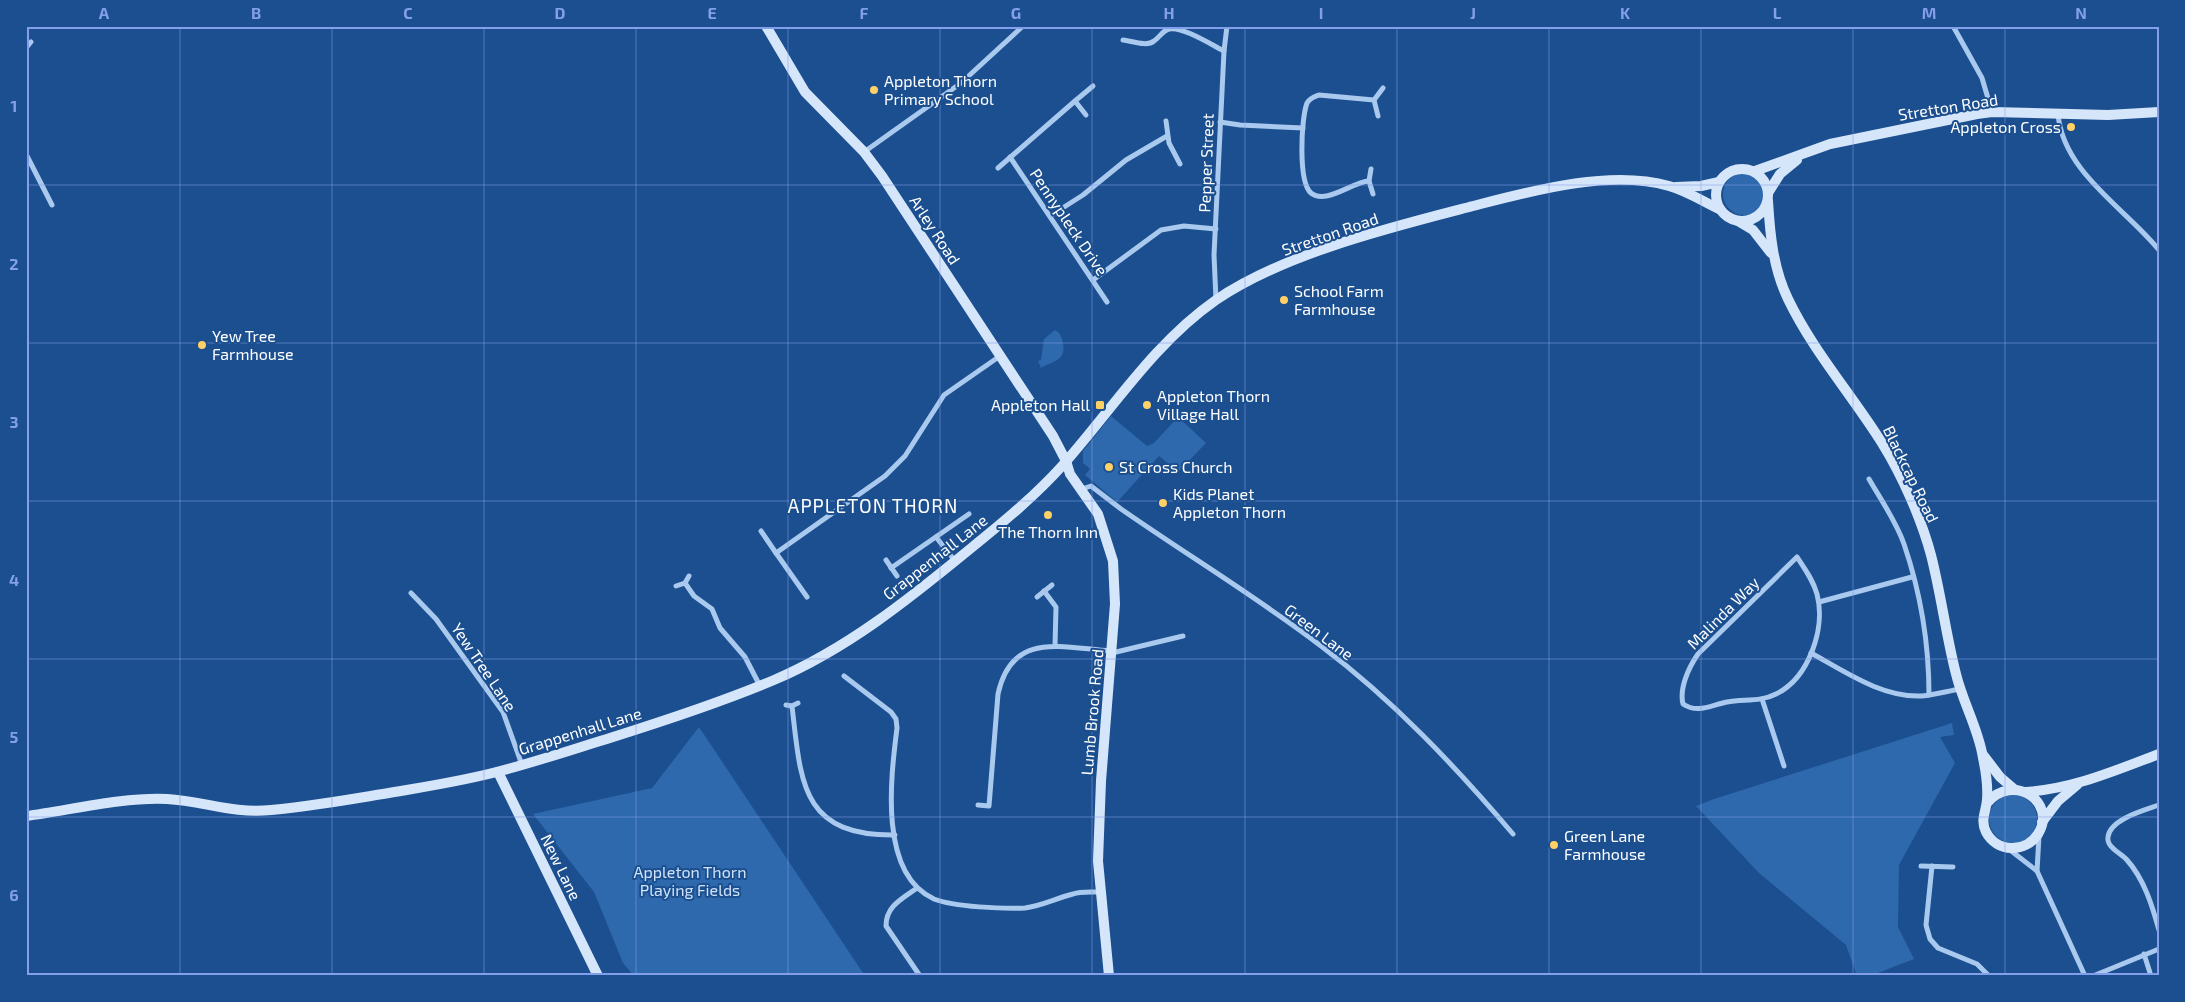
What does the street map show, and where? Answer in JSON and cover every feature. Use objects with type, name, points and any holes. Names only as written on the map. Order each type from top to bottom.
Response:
[{"type":"main road","name":"Arley Road","points":[[766,26],[805,92],[864,152],[882,176],[1000,356],[1066,461]]},
{"type":"main road","name":"Stretton Road","points":[[1754,171],[1852,139],[1992,112],[2108,115],[2159,112]]},
{"type":"main road","name":"Stretton Road","points":[[1768,197],[1780,174],[1805,154]]},
{"type":"main road","points":[[1740,168],[1754,171],[1766,184],[1768,197],[1760,214],[1753,218],[1738,221],[1721,210],[1716,196],[1719,182],[1732,170],[1740,168]]},
{"type":"main road","name":"Stretton Road","points":[[1066,461],[1124,388],[1160,350],[1216,300],[1238,286],[1302,257],[1392,228],[1507,198],[1607,180],[1633,180],[1675,187],[1701,186],[1719,182]]},
{"type":"main road","name":"Stretton Road","points":[[1675,187],[1721,210]]},
{"type":"main road","name":"Blackcap Road","points":[[1768,197],[1773,256],[1787,298],[1815,345],[1883,445],[1920,519],[1930,554],[1960,688],[1983,756],[1987,803]]},
{"type":"main road","name":"Blackcap Road","points":[[1738,221],[1758,235],[1773,256]]},
{"type":"main road","name":"Lumb Brook Road","points":[[1066,461],[1070,474],[1098,514],[1113,561],[1115,604],[1101,780],[1098,861],[1099,892],[1109,976]]},
{"type":"main road","name":"Grappenhall Lane","points":[[26,816],[152,799],[183,801],[232,811],[268,811],[422,787],[498,772],[688,712],[760,686],[809,664],[853,638],[955,561],[1040,491],[1066,461]]},
{"type":"main road","points":[[2078,784],[2058,802],[2042,822],[2039,833],[2026,845],[2008,848],[1994,842],[1984,827],[1983,818],[1987,803],[1999,792],[2014,789],[2025,792],[2052,790],[2078,784],[2159,754]]},
{"type":"main road","name":"Blackcap Road","points":[[1983,756],[2000,777],[2014,789]]},
{"type":"main road","name":"New Lane","points":[[498,772],[598,976]]},
{"type":"main road","points":[[2025,792],[2038,804],[2042,822]]},
{"type":"street","points":[[864,152],[961,83],[1022,26]]},
{"type":"street","name":"Pepper Street","points":[[1216,300],[1214,255],[1224,51],[1227,26]]},
{"type":"street","points":[[1953,26],[1982,78],[1992,112]]},
{"type":"street","points":[[1123,40],[1148,44],[1171,28],[1180,29],[1224,51]]},
{"type":"street","points":[[26,48],[30,42]]},
{"type":"street","points":[[998,168],[1093,86]]},
{"type":"street","points":[[1374,100],[1383,88]]},
{"type":"street","points":[[1369,181],[1360,182],[1328,196],[1313,194],[1306,188],[1303,177],[1303,128],[1308,103],[1312,97],[1320,95],[1374,100]]},
{"type":"street","points":[[1374,100],[1378,116]]},
{"type":"street","points":[[1075,101],[1086,115]]},
{"type":"street","points":[[2058,113],[2059,128],[2068,149],[2079,165],[2159,250]]},
{"type":"street","points":[[1166,121],[1167,136],[1180,164]]},
{"type":"street","points":[[1220,122],[1240,125],[1303,128]]},
{"type":"street","points":[[1050,216],[1083,195],[1126,160],[1167,136]]},
{"type":"street","points":[[27,157],[52,206]]},
{"type":"street","name":"Pennypleck Drive","points":[[1010,157],[1107,302]]},
{"type":"street","points":[[1370,169],[1369,181],[1373,194]]},
{"type":"street","points":[[1093,280],[1161,230],[1184,226],[1216,229]]},
{"type":"street","points":[[776,553],[885,476],[905,456],[944,395],[968,376],[1000,356]]},
{"type":"street","points":[[1869,479],[1903,543],[1926,637],[1929,695]]},
{"type":"street","name":"Green Lane","points":[[1082,489],[1091,486],[1120,509],[1322,646],[1453,764],[1513,834]]},
{"type":"street","points":[[892,568],[969,514]]},
{"type":"street","points":[[761,531],[807,597]]},
{"type":"street","points":[[936,537],[955,561]]},
{"type":"street","name":"Malinda Way","points":[[1762,699],[1734,701],[1695,710],[1684,704],[1682,698],[1691,665],[1698,654],[1797,557],[1813,582],[1819,602]]},
{"type":"street","points":[[886,560],[897,576]]},
{"type":"street","points":[[676,586],[685,583],[689,576]]},
{"type":"street","points":[[1784,766],[1762,699],[1776,695],[1788,687],[1796,678],[1811,653],[1819,622],[1819,602],[1912,577]]},
{"type":"street","points":[[685,583],[694,596],[712,609],[720,628],[749,663],[760,686]]},
{"type":"street","points":[[1037,597],[1052,585]]},
{"type":"street","points":[[1044,591],[1056,607],[1055,646]]},
{"type":"street","name":"Yew Tree Lane","points":[[411,592],[436,619],[503,712],[522,765]]},
{"type":"street","points":[[978,805],[989,806],[998,694],[1002,679],[1010,664],[1022,653],[1036,647],[1055,646],[1112,652],[1183,636]]},
{"type":"street","points":[[1811,653],[1880,688],[1911,695],[1929,695],[1960,688]]},
{"type":"street","points":[[844,676],[891,712],[896,719],[897,728],[890,785],[891,813],[905,873],[917,888],[934,899],[948,904],[1022,908],[1074,893],[1099,892]]},
{"type":"street","points":[[786,704],[792,706],[798,703]]},
{"type":"street","points":[[792,706],[808,796],[817,810],[832,823],[850,831],[874,835],[895,835]]},
{"type":"street","points":[[2159,805],[2125,818],[2113,828],[2108,837],[2110,845],[2127,860],[2138,876],[2151,904],[2159,930]]},
{"type":"street","points":[[2037,871],[2039,833]]},
{"type":"street","points":[[2008,848],[2037,871],[2085,976]]},
{"type":"street","points":[[1921,866],[1953,867]]},
{"type":"street","points":[[1932,866],[1926,924],[1930,939],[1938,948],[1976,964],[1989,976]]},
{"type":"street","points":[[917,888],[890,908],[886,916],[886,926],[920,976]]},
{"type":"street","points":[[2093,976],[2159,949]]},
{"type":"street","points":[[2144,954],[2151,976]]},
{"type":"green space","points":[[1740,173],[1748,173],[1759,179],[1765,194],[1759,209],[1748,215],[1740,215],[1729,209],[1723,198],[1723,190],[1729,179]]},
{"type":"green space","points":[[1055,330],[1062,339],[1062,356],[1041,368],[1038,361],[1041,360],[1044,339]]},
{"type":"green space","points":[[1111,416],[1147,446],[1154,443],[1178,417],[1206,443],[1178,472],[1159,456],[1117,502],[1085,475],[1090,469],[1083,463],[1083,451]]},
{"type":"green space","points":[[1952,723],[1954,735],[1940,737],[1955,763],[1899,865],[1898,927],[1914,959],[1870,976],[1857,976],[1846,945],[1759,873],[1696,806]]},
{"type":"green space","name":"Appleton Thorn Playing Fields","points":[[699,727],[865,976],[634,976],[623,963],[594,892],[533,814],[652,788]]},
{"type":"green space","points":[[2008,795],[2018,795],[2027,799],[2033,805],[2036,810],[2036,828],[2027,839],[2018,843],[2008,843],[1999,839],[1993,833],[1989,824],[1989,814],[1993,805],[1999,799]]},
{"type":"place","name":"Appleton Thorn Primary School","points":[[874,90]]},
{"type":"place","name":"Appleton Cross","points":[[2071,127]]},
{"type":"place","name":"School Farm Farmhouse","points":[[1284,300]]},
{"type":"place","name":"Yew Tree Farmhouse","points":[[202,345]]},
{"type":"place","name":"Appleton Hall","points":[[1100,405]]},
{"type":"place","name":"Appleton Thorn Village Hall","points":[[1147,405]]},
{"type":"place","name":"St Cross Church","points":[[1109,467]]},
{"type":"place","name":"Kids Planet Appleton Thorn","points":[[1163,503]]},
{"type":"place","name":"The Thorn Inn","points":[[1048,515]]},
{"type":"place","name":"Green Lane Farmhouse","points":[[1554,845]]},
{"type":"district","name":"APPLETON THORN","points":[[873,506]]}]
